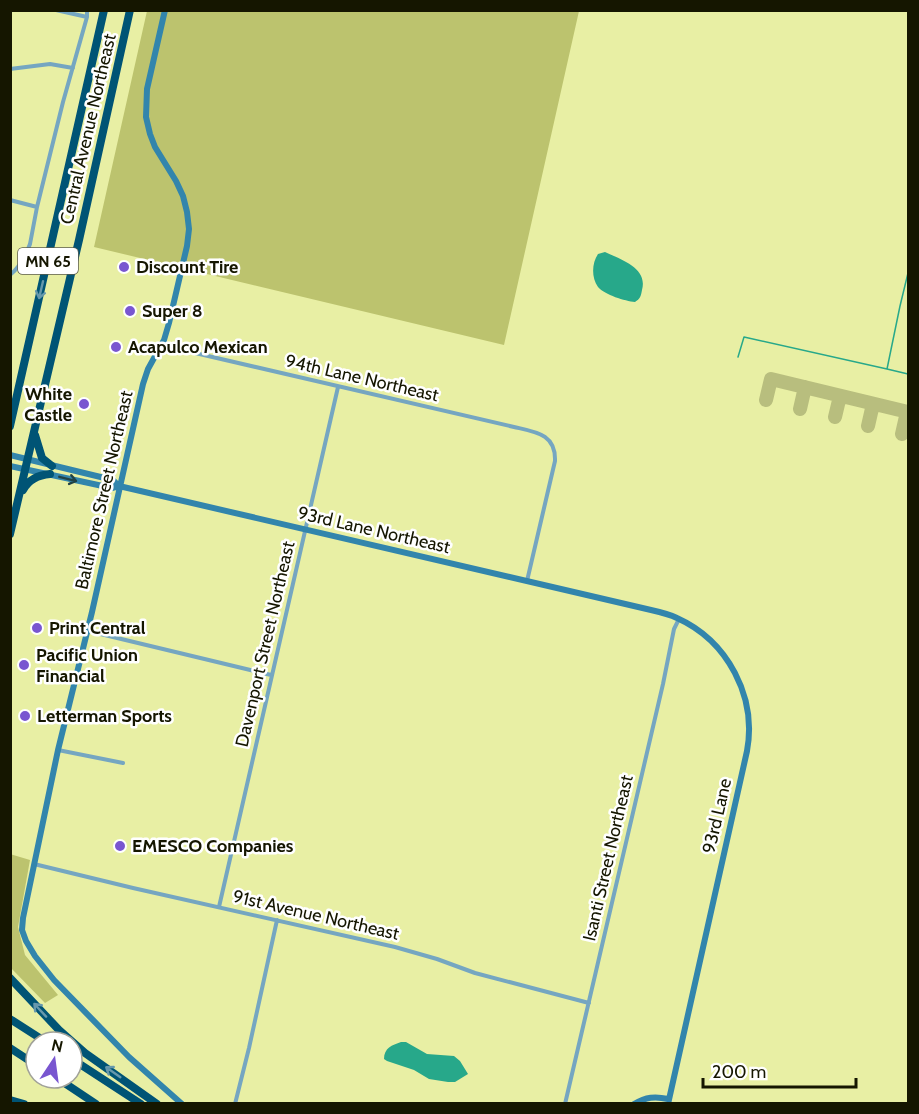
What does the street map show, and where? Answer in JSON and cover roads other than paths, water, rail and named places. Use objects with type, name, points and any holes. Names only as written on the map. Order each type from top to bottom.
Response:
[{"type":"highway","name":"Central Avenue Northeast","points":[[10,426],[104,10]]},
{"type":"highway","name":"Central Avenue Northeast","points":[[10,534],[130,10]]},
{"type":"highway","points":[[18,500],[25,486],[34,477],[51,470],[42,458],[35,430]]},
{"type":"highway","points":[[10,978],[59,1030],[85,1053],[157,1104]]},
{"type":"highway","points":[[10,1019],[27,1030]]},
{"type":"highway","points":[[10,1048],[24,1057]]},
{"type":"highway","points":[[84,1067],[141,1104]]},
{"type":"highway","points":[[75,1090],[96,1104]]},
{"type":"highway","points":[[10,1100],[24,1104]]},
{"type":"street","points":[[56,10],[87,17]]},
{"type":"street","points":[[10,275],[17,269],[27,251],[34,228],[37,207],[87,10]]},
{"type":"street","name":"Baltimore Street Northeast","points":[[165,10],[147,89],[146,117],[155,147],[183,196],[189,229],[187,246],[169,323],[142,384],[88,631],[58,750],[22,930],[35,956],[54,980],[129,1057],[182,1104]]},
{"type":"street","points":[[10,69],[50,64],[73,68]]},
{"type":"street","points":[[10,200],[37,207]]},
{"type":"street","name":"94th Lane Northeast","points":[[162,342],[178,349],[542,435],[553,444],[555,461],[527,581]]},
{"type":"street","name":"Davenport Street Northeast","points":[[219,907],[338,387]]},
{"type":"street","name":"93rd Lane Northeast","points":[[10,455],[51,470]]},
{"type":"street","name":"93rd Lane Northeast","points":[[10,466],[114,480],[119,486],[621,603]]},
{"type":"street","name":"93rd Lane","points":[[621,603],[664,613],[679,619],[705,635],[723,653],[740,681],[749,716],[750,735],[747,751],[668,1101]]},
{"type":"street","name":"Isanti Street Northeast","points":[[565,1104],[674,629],[679,619]]},
{"type":"street","points":[[88,631],[271,675]]},
{"type":"street","points":[[58,750],[123,763]]},
{"type":"street","name":"91st Avenue Northeast","points":[[34,864],[395,947],[437,958],[475,973],[589,1003]]},
{"type":"street","points":[[236,1104],[277,920]]},
{"type":"street","points":[[634,1104],[650,1097],[668,1101]]},
{"type":"water","points":[[605,252],[632,266],[641,276],[643,282],[641,294],[635,302],[605,293],[598,287],[593,275],[594,266],[598,254]]},
{"type":"water","points":[[401,1042],[406,1042],[427,1054],[454,1056],[468,1074],[455,1082],[429,1079],[414,1070],[384,1059],[387,1050]]},
{"type":"waterway","points":[[908,273],[887,369],[908,374]]},
{"type":"waterway","points":[[738,357],[744,337],[887,369]]},
{"type":"place","name":"Discount Tire","points":[[124,267]]},
{"type":"place","name":"Super 8","points":[[130,311]]},
{"type":"place","name":"Acapulco Mexican","points":[[116,347]]},
{"type":"place","name":"White Castle","points":[[84,404]]},
{"type":"place","name":"Print Central","points":[[37,628]]},
{"type":"place","name":"Pacific Union Financial","points":[[24,665]]},
{"type":"place","name":"Letterman Sports","points":[[25,716]]},
{"type":"place","name":"EMESCO Companies","points":[[120,846]]}]
